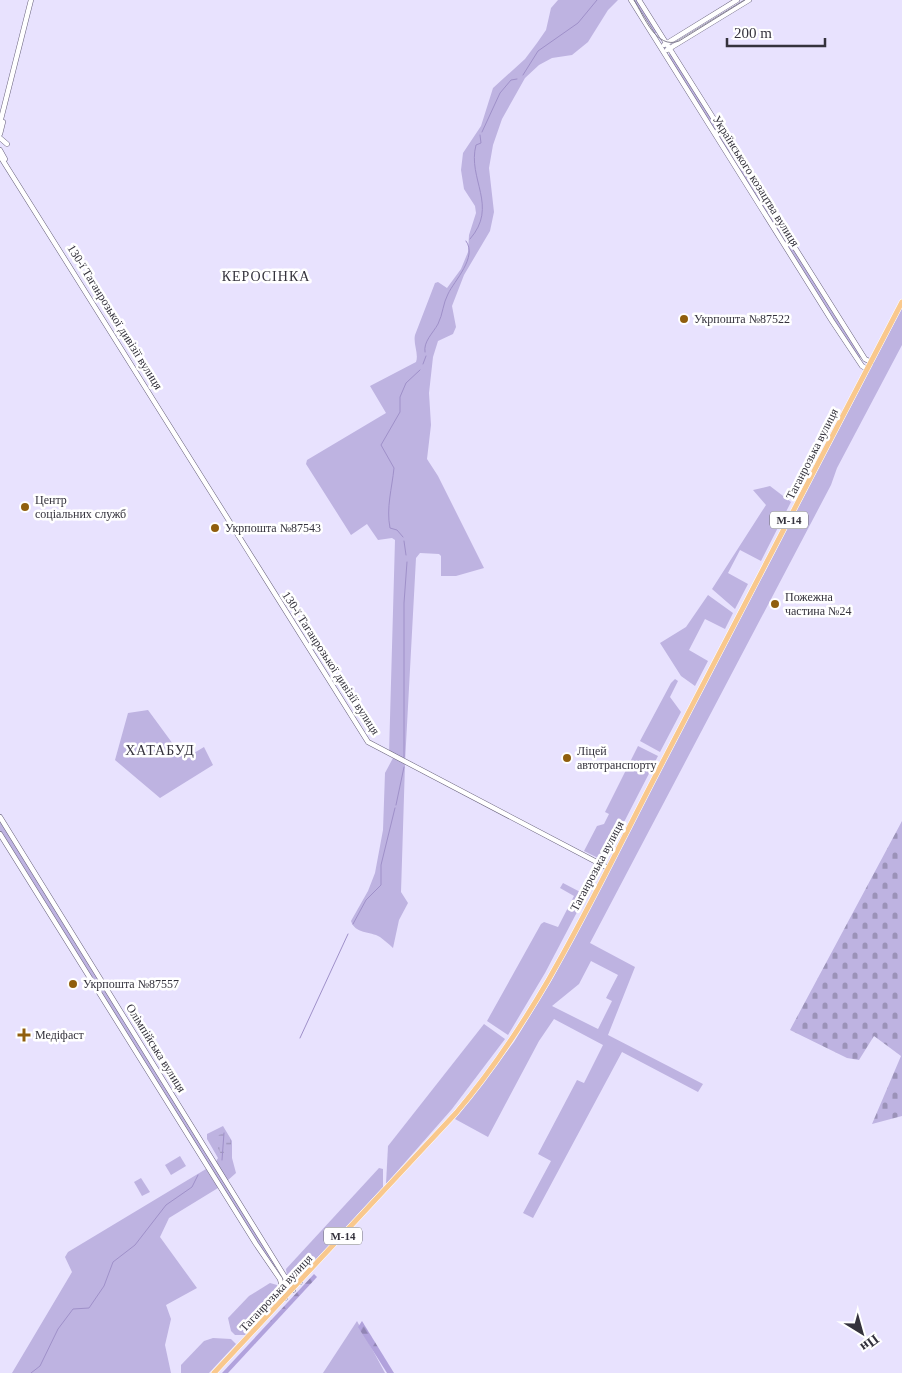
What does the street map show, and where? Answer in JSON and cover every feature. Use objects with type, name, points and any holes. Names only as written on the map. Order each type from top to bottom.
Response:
[{"type":"highway","name":"Таганрозька вулиця","points":[[214,1373],[456,1113],[480,1084],[539,997],[902,302]]},
{"type":"street","points":[[0,134],[31,0]]},
{"type":"street","name":"Українського козацтва вулиця","points":[[631,0],[832,321],[862,366],[867,369]]},
{"type":"street","name":"Українського козацтва вулиця","points":[[639,0],[865,358],[871,362]]},
{"type":"street","points":[[662,50],[666,44],[737,0]]},
{"type":"street","points":[[662,50],[670,49],[749,0]]},
{"type":"street","points":[[706,19],[710,24]]},
{"type":"street","points":[[0,123],[4,113]]},
{"type":"street","points":[[0,138],[7,144]]},
{"type":"street","name":"130-ї Таганрозької дивізії вулиця","points":[[0,150],[51,236]]},
{"type":"street","name":"130-ї Таганрозької дивізії вулиця","points":[[0,156],[368,742],[608,868]]},
{"type":"street","points":[[734,165],[740,161]]},
{"type":"street","name":"Олімпійська вулиця","points":[[0,817],[279,1268],[285,1298]]},
{"type":"street","points":[[0,832],[6,827]]},
{"type":"street","name":"Олімпійська вулиця","points":[[0,832],[274,1272],[288,1279],[300,1282]]},
{"type":"street","points":[[141,1060],[148,1055]]},
{"type":"street","points":[[238,1216],[245,1212]]},
{"type":"street","points":[[274,1272],[279,1268]]},
{"type":"street","points":[[281,1276],[292,1291]]},
{"type":"green space","points":[[558,0],[618,0],[608,10],[588,42],[572,55],[552,58],[539,65],[525,78],[502,119],[493,145],[489,168],[494,212],[490,231],[464,275],[452,306],[456,327],[453,334],[438,341],[433,357],[429,393],[431,425],[427,459],[438,476],[484,568],[456,576],[441,576],[441,556],[439,554],[420,553],[416,558],[405,762],[389,754],[395,540],[392,538],[378,540],[367,524],[351,535],[306,464],[307,460],[386,413],[370,386],[416,362],[415,335],[435,283],[438,282],[447,288],[461,269],[468,252],[469,235],[476,213],[475,206],[464,189],[461,170],[463,153],[481,126],[493,88],[525,59],[537,43],[546,30],[551,8]]},
{"type":"green space","points":[[633,0],[638,0],[658,32],[654,34]]},
{"type":"green space","points":[[671,53],[732,151],[729,154],[667,56]]},
{"type":"green space","points":[[743,168],[861,357],[858,359],[739,170]]},
{"type":"green space","points":[[902,308],[902,345],[837,468],[831,485],[590,943],[635,967],[608,1035],[703,1084],[698,1092],[622,1052],[533,1218],[523,1213],[551,1161],[538,1154],[577,1080],[584,1083],[603,1045],[554,1019],[539,1041],[488,1137],[455,1119],[514,1042],[553,978]],"holes":[[[591,961],[618,975],[606,998],[612,1001],[598,1029],[552,1006],[579,984]]]},
{"type":"green space","points":[[770,486],[791,502],[761,561],[740,550],[728,573],[748,584],[735,609],[712,589],[766,505],[753,490]]},
{"type":"green space","points":[[708,595],[733,613],[725,629],[705,619],[689,650],[708,661],[695,686],[681,676],[660,643],[686,627]]},
{"type":"green space","points":[[675,679],[678,681],[670,697],[681,712],[660,752],[640,741],[671,683]]},
{"type":"green space","points":[[148,710],[184,759],[204,747],[213,765],[160,798],[115,760],[128,713]]},
{"type":"green space","points":[[638,746],[658,756],[604,861],[584,851],[597,826],[604,824],[609,814],[605,812]]},
{"type":"green space","points":[[393,758],[405,764],[401,892],[408,903],[399,920],[393,948],[380,937],[359,930],[351,921],[368,891],[375,873],[383,830],[385,773]]},
{"type":"green space","points":[[0,817],[215,1163],[218,1158],[207,1139],[207,1134],[223,1126],[232,1141],[232,1158],[236,1173],[227,1181],[278,1265],[272,1270],[0,834]]},
{"type":"green space","points":[[902,821],[902,1116],[872,1124],[901,1056],[874,1036],[859,1060],[847,1058],[790,1030]]},
{"type":"green space","points":[[563,883],[586,895],[545,973],[508,1035],[487,1021],[541,924],[544,922],[558,927],[574,896],[560,888]]},
{"type":"green space","points":[[484,1024],[505,1039],[452,1109],[386,1184],[388,1146]]},
{"type":"green space","points":[[224,1133],[231,1140],[231,1147],[226,1154],[221,1154],[215,1142],[219,1135]]},
{"type":"green space","points":[[180,1156],[186,1166],[171,1175],[165,1165]]},
{"type":"green space","points":[[379,1168],[383,1169],[383,1187],[297,1280],[287,1276],[286,1269]]},
{"type":"green space","points":[[206,1169],[218,1188],[169,1218],[160,1237],[197,1288],[166,1305],[171,1319],[165,1345],[171,1373],[12,1373],[72,1272],[65,1257],[68,1252]]},
{"type":"green space","points":[[141,1178],[150,1192],[142,1196],[134,1182]]},
{"type":"green space","points":[[314,1274],[317,1277],[228,1373],[222,1373]]},
{"type":"green space","points":[[270,1283],[277,1285],[283,1295],[245,1335],[235,1335],[231,1331],[228,1318],[249,1296]]},
{"type":"green space","points":[[357,1321],[385,1373],[323,1373]]},
{"type":"green space","points":[[362,1321],[394,1373],[387,1373],[358,1327]]},
{"type":"green space","points":[[213,1338],[231,1339],[236,1344],[209,1373],[181,1373],[181,1365],[204,1341]]},
{"type":"waterway","points":[[523,75],[538,51],[578,23],[597,0]]},
{"type":"waterway","points":[[482,132],[500,93],[511,80],[517,79]]},
{"type":"waterway","points":[[470,239],[478,227],[482,215],[481,192],[474,157],[476,145],[481,143],[480,135]]},
{"type":"waterway","points":[[425,352],[425,345],[438,324],[446,297],[467,261],[469,247],[466,241]]},
{"type":"waterway","points":[[423,364],[426,356]]},
{"type":"waterway","points":[[403,537],[397,530],[390,528],[389,506],[394,468],[381,445],[400,412],[400,397],[406,383],[420,370]]},
{"type":"waterway","points":[[404,541],[406,555]]},
{"type":"waterway","points":[[404,757],[404,603],[407,562]]},
{"type":"waterway","points":[[396,805],[404,767]]},
{"type":"waterway","points":[[353,924],[366,900],[381,885],[381,865],[395,808]]},
{"type":"waterway","points":[[300,1038],[348,934]]},
{"type":"waterway","points":[[222,1160],[224,1133]]},
{"type":"waterway","points":[[31,1373],[40,1366],[58,1329],[73,1309],[89,1308],[104,1286],[113,1262],[135,1245],[166,1205],[192,1187],[198,1175]]},
{"type":"tram line","points":[[634,0],[657,36],[664,41],[671,42],[679,41],[745,0]]},
{"type":"place","name":"Укрпошта №87522","points":[[684,319]]},
{"type":"place","name":"Центр соціальних служб","points":[[25,507]]},
{"type":"place","name":"Укрпошта №87543","points":[[215,528]]},
{"type":"place","name":"Пожежна частина №24","points":[[775,604]]},
{"type":"place","name":"Ліцей автотранспорту","points":[[567,758]]},
{"type":"place","name":"Укрпошта №87557","points":[[73,984]]},
{"type":"place","name":"Медіфаст","points":[[24,1035]]},
{"type":"district","name":"КЕРОСІНКА","points":[[266,276]]},
{"type":"district","name":"ХАТАБУД","points":[[160,750]]}]
